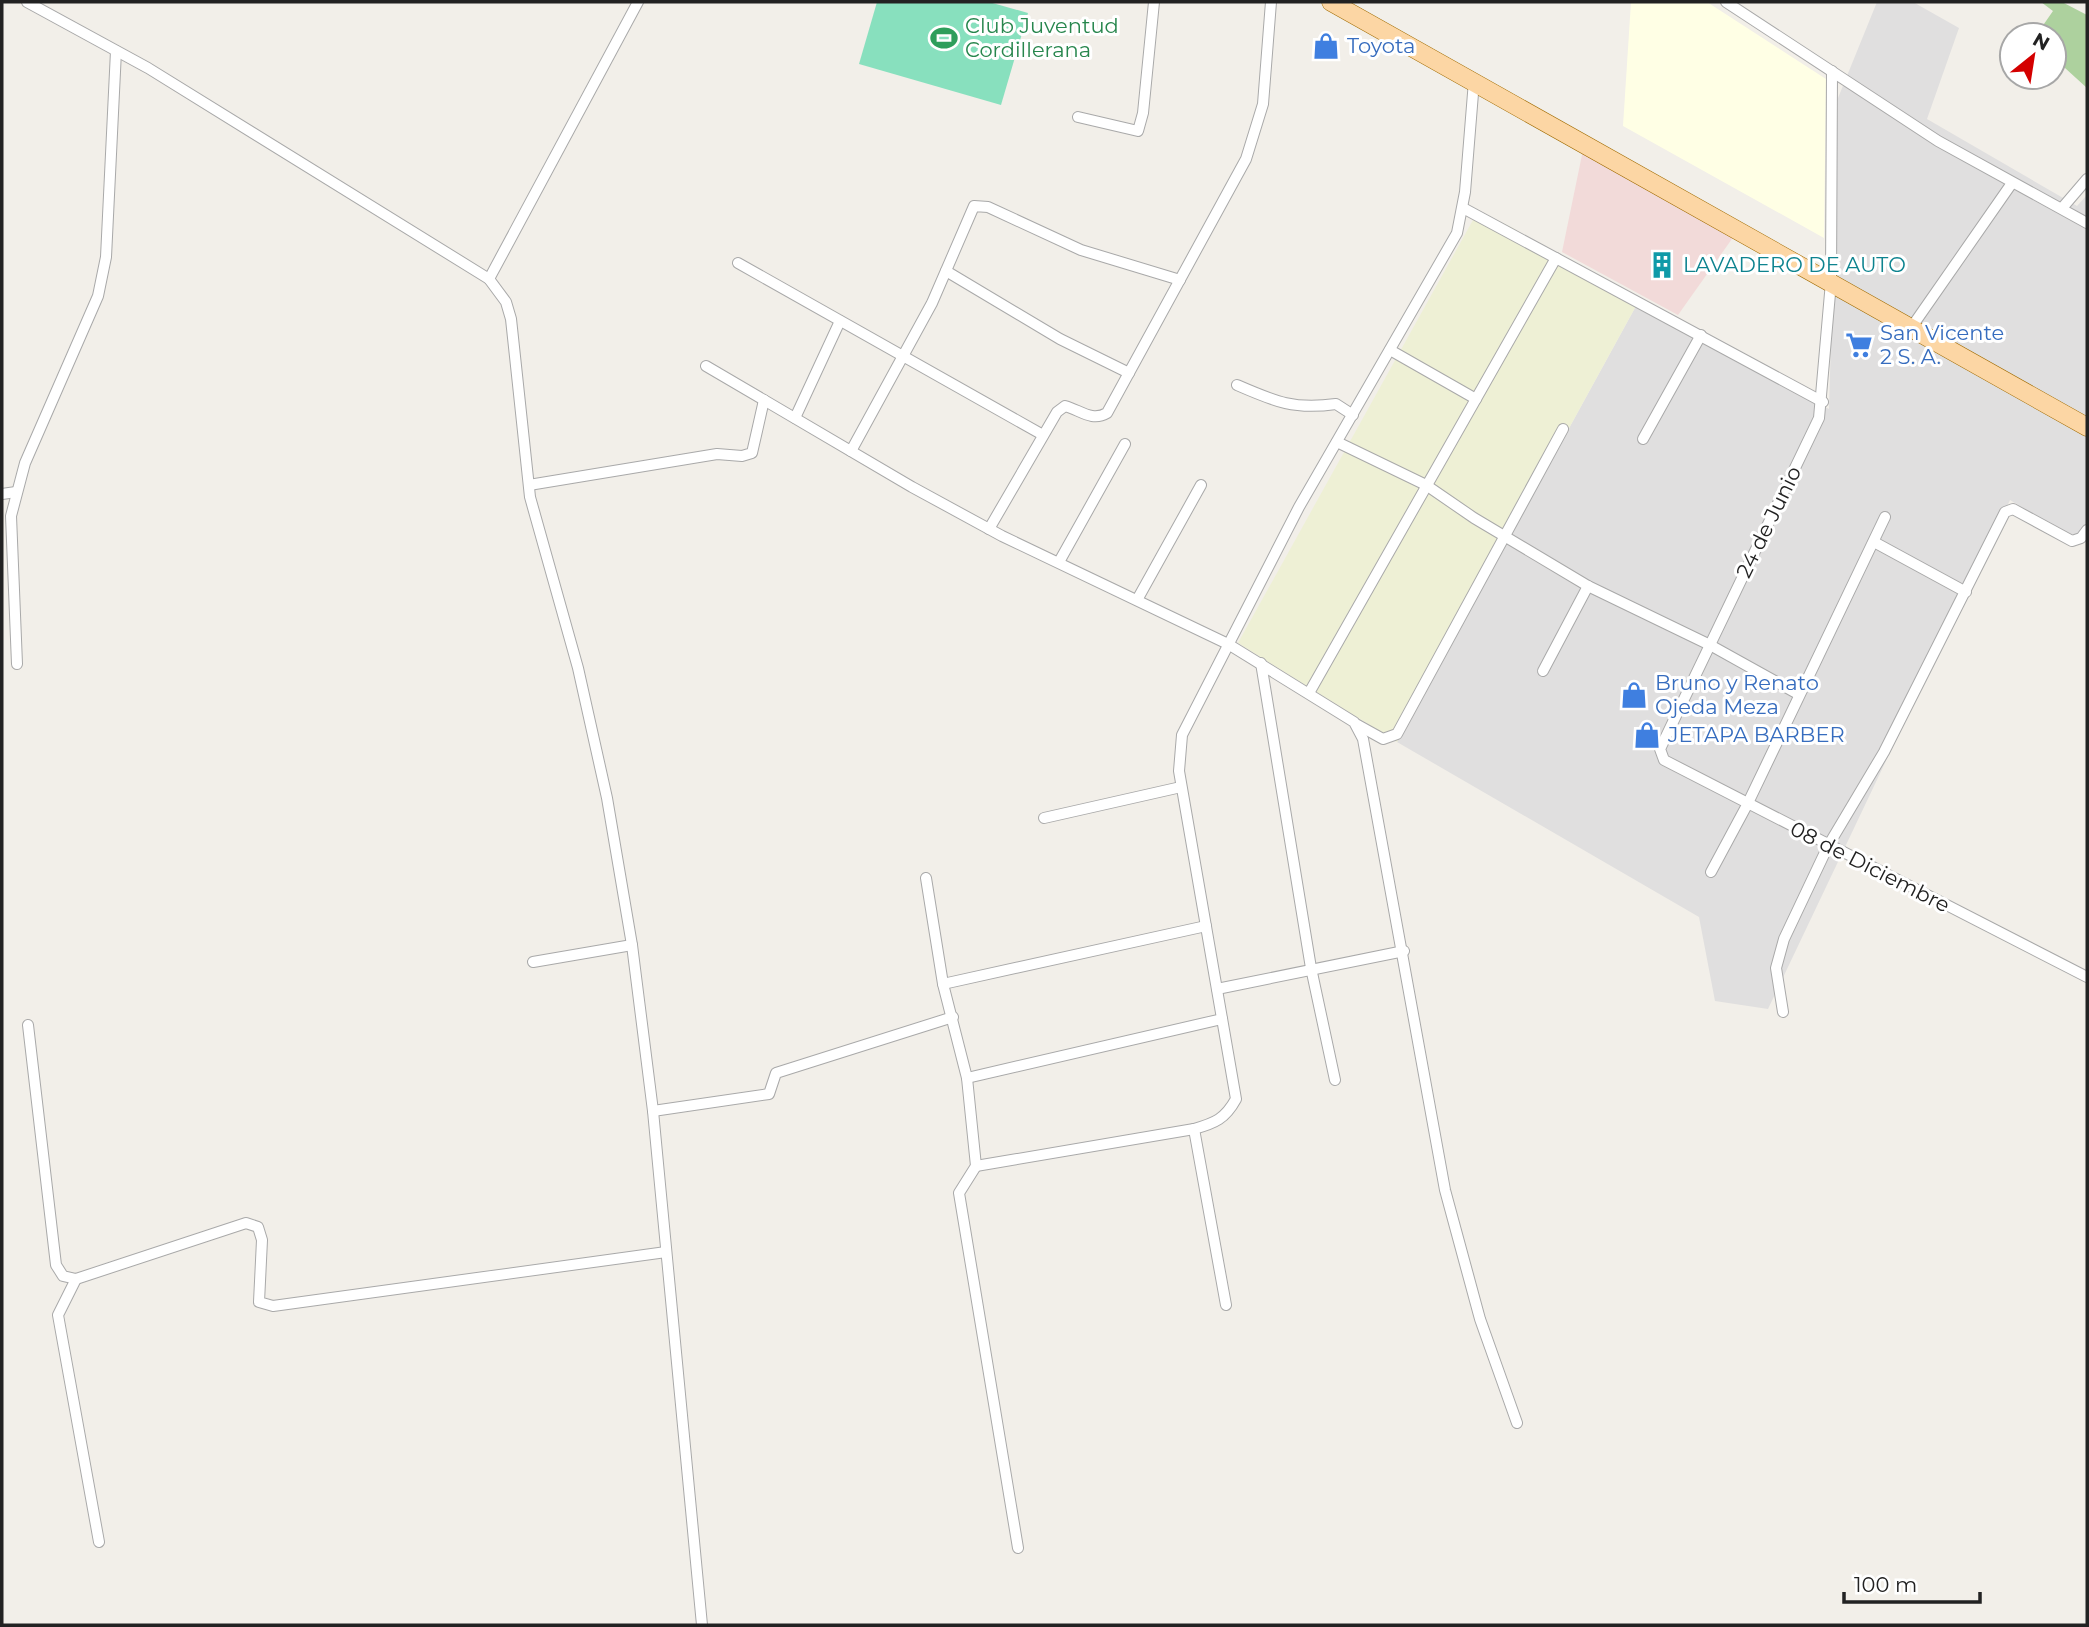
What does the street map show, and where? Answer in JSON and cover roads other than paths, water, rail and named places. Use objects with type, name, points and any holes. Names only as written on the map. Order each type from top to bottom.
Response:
[{"type":"main road","points":[[1331,2],[2087,427]]},
{"type":"street","points":[[27,2],[116,51],[489,279],[506,302],[512,319],[528,485],[581,681],[607,798],[632,945],[653,1111],[702,1625]]},
{"type":"street","points":[[489,279],[638,2]]},
{"type":"street","points":[[1078,117],[1138,131],[1154,2]]},
{"type":"street","points":[[989,529],[1057,412],[1065,406],[1099,418],[1107,413],[1246,159],[1263,104],[1271,2]]},
{"type":"street","points":[[1726,2],[1938,141],[2012,183],[2063,207],[2087,223]]},
{"type":"street","points":[[17,663],[12,516],[25,463],[98,296],[106,257],[116,51]]},
{"type":"street","name":"24 de Junio","points":[[1660,749],[1819,418],[1823,402],[1832,282],[1832,71]]},
{"type":"street","points":[[976,1166],[1194,1129],[1217,1122],[1228,1114],[1236,1099],[1181,787],[1179,771],[1182,735],[1227,644],[1337,442],[1457,233],[1463,208],[1474,81]]},
{"type":"street","points":[[2063,207],[2087,178]]},
{"type":"street","points":[[1911,328],[2012,183]]},
{"type":"street","points":[[851,451],[946,271],[974,206],[988,207],[1081,250],[1180,280]]},
{"type":"street","points":[[1463,208],[1823,402]]},
{"type":"street","points":[[1309,693],[1556,258]]},
{"type":"street","points":[[738,263],[1043,435]]},
{"type":"street","points":[[946,271],[1060,339],[1129,373]]},
{"type":"street","points":[[795,418],[840,321]]},
{"type":"street","points":[[1643,439],[1701,335]]},
{"type":"street","points":[[1390,350],[1476,399]]},
{"type":"street","points":[[706,366],[989,529],[1227,644],[1383,739],[1397,734],[1563,429]]},
{"type":"street","points":[[1237,385],[1282,405],[1293,403],[1322,408],[1336,404],[1353,415]]},
{"type":"street","points":[[528,485],[717,454],[741,456],[751,453],[764,400]]},
{"type":"street","points":[[1337,442],[1426,486],[1504,537],[1588,586],[1710,645],[1798,694]]},
{"type":"street","points":[[1059,562],[1125,444]]},
{"type":"street","points":[[1137,600],[1201,485]]},
{"type":"street","points":[[2,494],[16,492]]},
{"type":"street","points":[[1783,1012],[1777,958],[1828,846],[1884,752],[2008,510],[2013,509],[2072,541],[2078,540],[2087,530]]},
{"type":"street","points":[[1712,873],[1885,517]]},
{"type":"street","points":[[1874,542],[1966,592]]},
{"type":"street","points":[[1543,671],[1588,586]]},
{"type":"street","points":[[1261,663],[1311,968],[1335,1080]]},
{"type":"street","points":[[1354,722],[1363,739],[1456,1239],[1480,1319],[1517,1423]]},
{"type":"street","name":"08 de Diciembre","points":[[1660,749],[1664,760],[1747,805],[2087,977]]},
{"type":"street","points":[[1044,818],[1181,787]]},
{"type":"street","points":[[926,878],[943,984],[967,1078],[976,1166],[959,1193],[1018,1548]]},
{"type":"street","points":[[943,984],[1206,926]]},
{"type":"street","points":[[533,962],[632,945]]},
{"type":"street","points":[[1217,989],[1404,951]]},
{"type":"street","points":[[653,1111],[769,1094],[776,1073],[953,1017]]},
{"type":"street","points":[[967,1078],[1222,1019]]},
{"type":"street","points":[[28,1025],[57,1265],[63,1276],[76,1279],[246,1223],[258,1227],[261,1240],[258,1302],[273,1306],[666,1252]]},
{"type":"street","points":[[1194,1129],[1226,1305]]},
{"type":"street","points":[[76,1279],[58,1315],[99,1542]]},
{"type":"place","name":"Club Juventud Cordillerana","points":[[944,38]]},
{"type":"place","name":"Toyota","points":[[1326,46]]},
{"type":"place","name":"LAVADERO DE AUTO","points":[[1662,265]]},
{"type":"place","name":"San Vicente 2 S. A.","points":[[1859,345]]},
{"type":"place","name":"Bruno y Renato Ojeda Meza","points":[[1634,695]]},
{"type":"place","name":"JETAPA BARBER","points":[[1647,735]]}]
